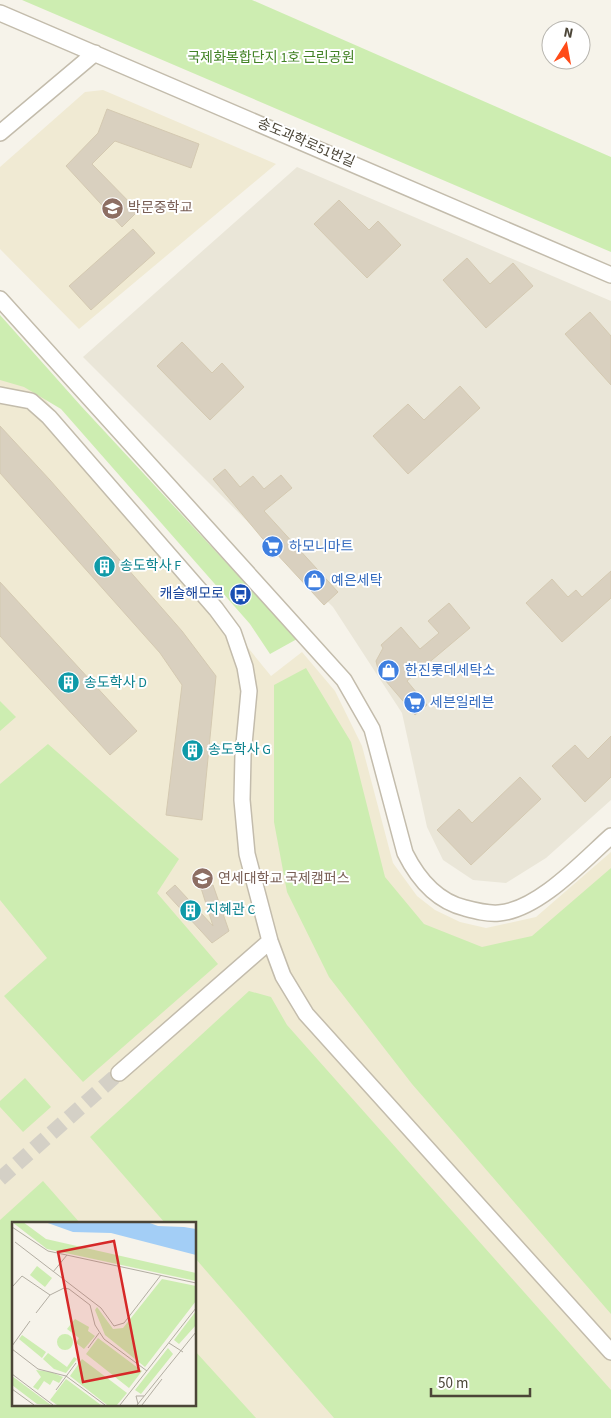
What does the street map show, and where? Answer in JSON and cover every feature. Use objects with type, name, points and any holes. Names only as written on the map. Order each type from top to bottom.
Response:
[{"type":"street","name":"송도과학로51번길","points":[[0,13],[611,275]]},
{"type":"street","points":[[0,133],[95,53]]},
{"type":"street","points":[[0,299],[344,680],[372,729],[405,853],[414,871],[427,886],[443,900],[480,912],[499,913],[518,909],[552,888],[611,836]]},
{"type":"street","points":[[0,395],[31,401],[49,416],[216,609],[233,632],[245,667],[249,691],[243,755],[242,800],[247,854],[270,941],[283,976],[306,1014],[611,1352]]},
{"type":"street","points":[[119,1074],[270,941]]},
{"type":"shaded area","name":"박문중학교","points":[[103,90],[276,164],[79,329],[0,249],[0,167],[85,92]]},
{"type":"shaded area","points":[[297,167],[611,301],[611,800],[546,858],[506,883],[473,880],[443,860],[427,827],[402,713],[333,607],[83,357]]},
{"type":"shaded area","name":"연세대학교 국제캠퍼스","points":[[0,344],[271,676],[302,652],[335,691],[362,746],[393,863],[417,896],[435,910],[460,922],[486,928],[536,917],[611,852],[611,1418],[0,1418]]},
{"type":"green space","name":"국제화복합단지 1호 근린공원","points":[[22,0],[252,0],[611,157],[611,252]]},
{"type":"green space","points":[[0,315],[81,406],[297,639],[270,654],[250,624],[61,409],[24,387],[0,380]]},
{"type":"green space","points":[[306,668],[351,742],[385,877],[424,924],[482,947],[532,936],[611,868],[611,1314],[412,1084],[329,977],[287,892],[274,822],[274,685]]},
{"type":"green space","points":[[0,701],[16,717],[0,731]]},
{"type":"green space","points":[[48,744],[179,859],[157,893],[218,964],[83,1082],[4,996],[47,958],[0,900],[0,784]]},
{"type":"green space","points":[[249,991],[271,997],[287,1025],[611,1390],[611,1418],[334,1418],[196,1259],[196,1222],[164,1222],[90,1137]]},
{"type":"green space","points":[[25,1078],[51,1107],[23,1132],[0,1107],[0,1101]]},
{"type":"green space","points":[[43,1181],[79,1222],[12,1222],[12,1406],[196,1406],[196,1352],[256,1418],[0,1418],[0,1220]]},
{"type":"building","points":[[107,109],[199,144],[191,168],[115,141],[92,164],[138,211],[122,227],[66,166],[98,133]]},
{"type":"building","points":[[339,200],[369,230],[378,221],[401,245],[367,278],[314,224]]},
{"type":"building","points":[[133,229],[155,253],[91,310],[69,286]]},
{"type":"building","points":[[467,258],[490,284],[513,263],[533,286],[486,328],[443,280]]},
{"type":"building","points":[[590,312],[611,336],[611,385],[565,334]]},
{"type":"building","points":[[182,342],[212,373],[222,363],[244,387],[210,420],[157,366]]},
{"type":"building","points":[[460,386],[480,408],[408,474],[373,436],[408,404],[424,420]]},
{"type":"building","points":[[0,426],[50,480],[182,631],[216,676],[202,820],[166,815],[182,685],[160,653],[0,473]]},
{"type":"building","points":[[225,469],[240,487],[253,476],[264,489],[281,475],[292,488],[264,511],[338,592],[324,605],[262,538],[213,479]]},
{"type":"building","points":[[611,571],[611,598],[562,642],[526,603],[552,579],[568,597],[576,590],[582,597]]},
{"type":"building","name":"송도학사 D","points":[[0,582],[137,731],[110,755],[0,636]]},
{"type":"building","points":[[449,603],[470,628],[407,681],[427,705],[415,715],[379,673],[376,661],[383,648],[381,645],[401,627],[420,649],[439,633],[428,621]]},
{"type":"building","points":[[611,736],[611,777],[585,802],[552,766],[575,745],[588,759]]},
{"type":"building","points":[[520,777],[541,799],[471,865],[437,830],[459,809],[472,823]]},
{"type":"building","name":"지혜관 C","points":[[175,885],[213,926],[201,888],[213,885],[229,931],[212,943],[166,893]]},
{"type":"tunnel","points":[[0,1179],[119,1073]]},
{"type":"place","name":"박문중학교","points":[[112,208]]},
{"type":"place","name":"하모니마트","points":[[273,547]]},
{"type":"place","name":"송도학사 F","points":[[104,566]]},
{"type":"place","name":"예은세탁","points":[[315,581]]},
{"type":"place","name":"캐슬해모로","points":[[240,594]]},
{"type":"place","name":"한진롯데세탁소","points":[[389,671]]},
{"type":"place","name":"송도학사 D","points":[[68,683]]},
{"type":"place","name":"세븐일레븐","points":[[414,703]]},
{"type":"place","name":"송도학사 G","points":[[192,750]]},
{"type":"place","name":"연세대학교 국제캠퍼스","points":[[202,879]]},
{"type":"place","name":"지혜관 C","points":[[190,910]]}]
